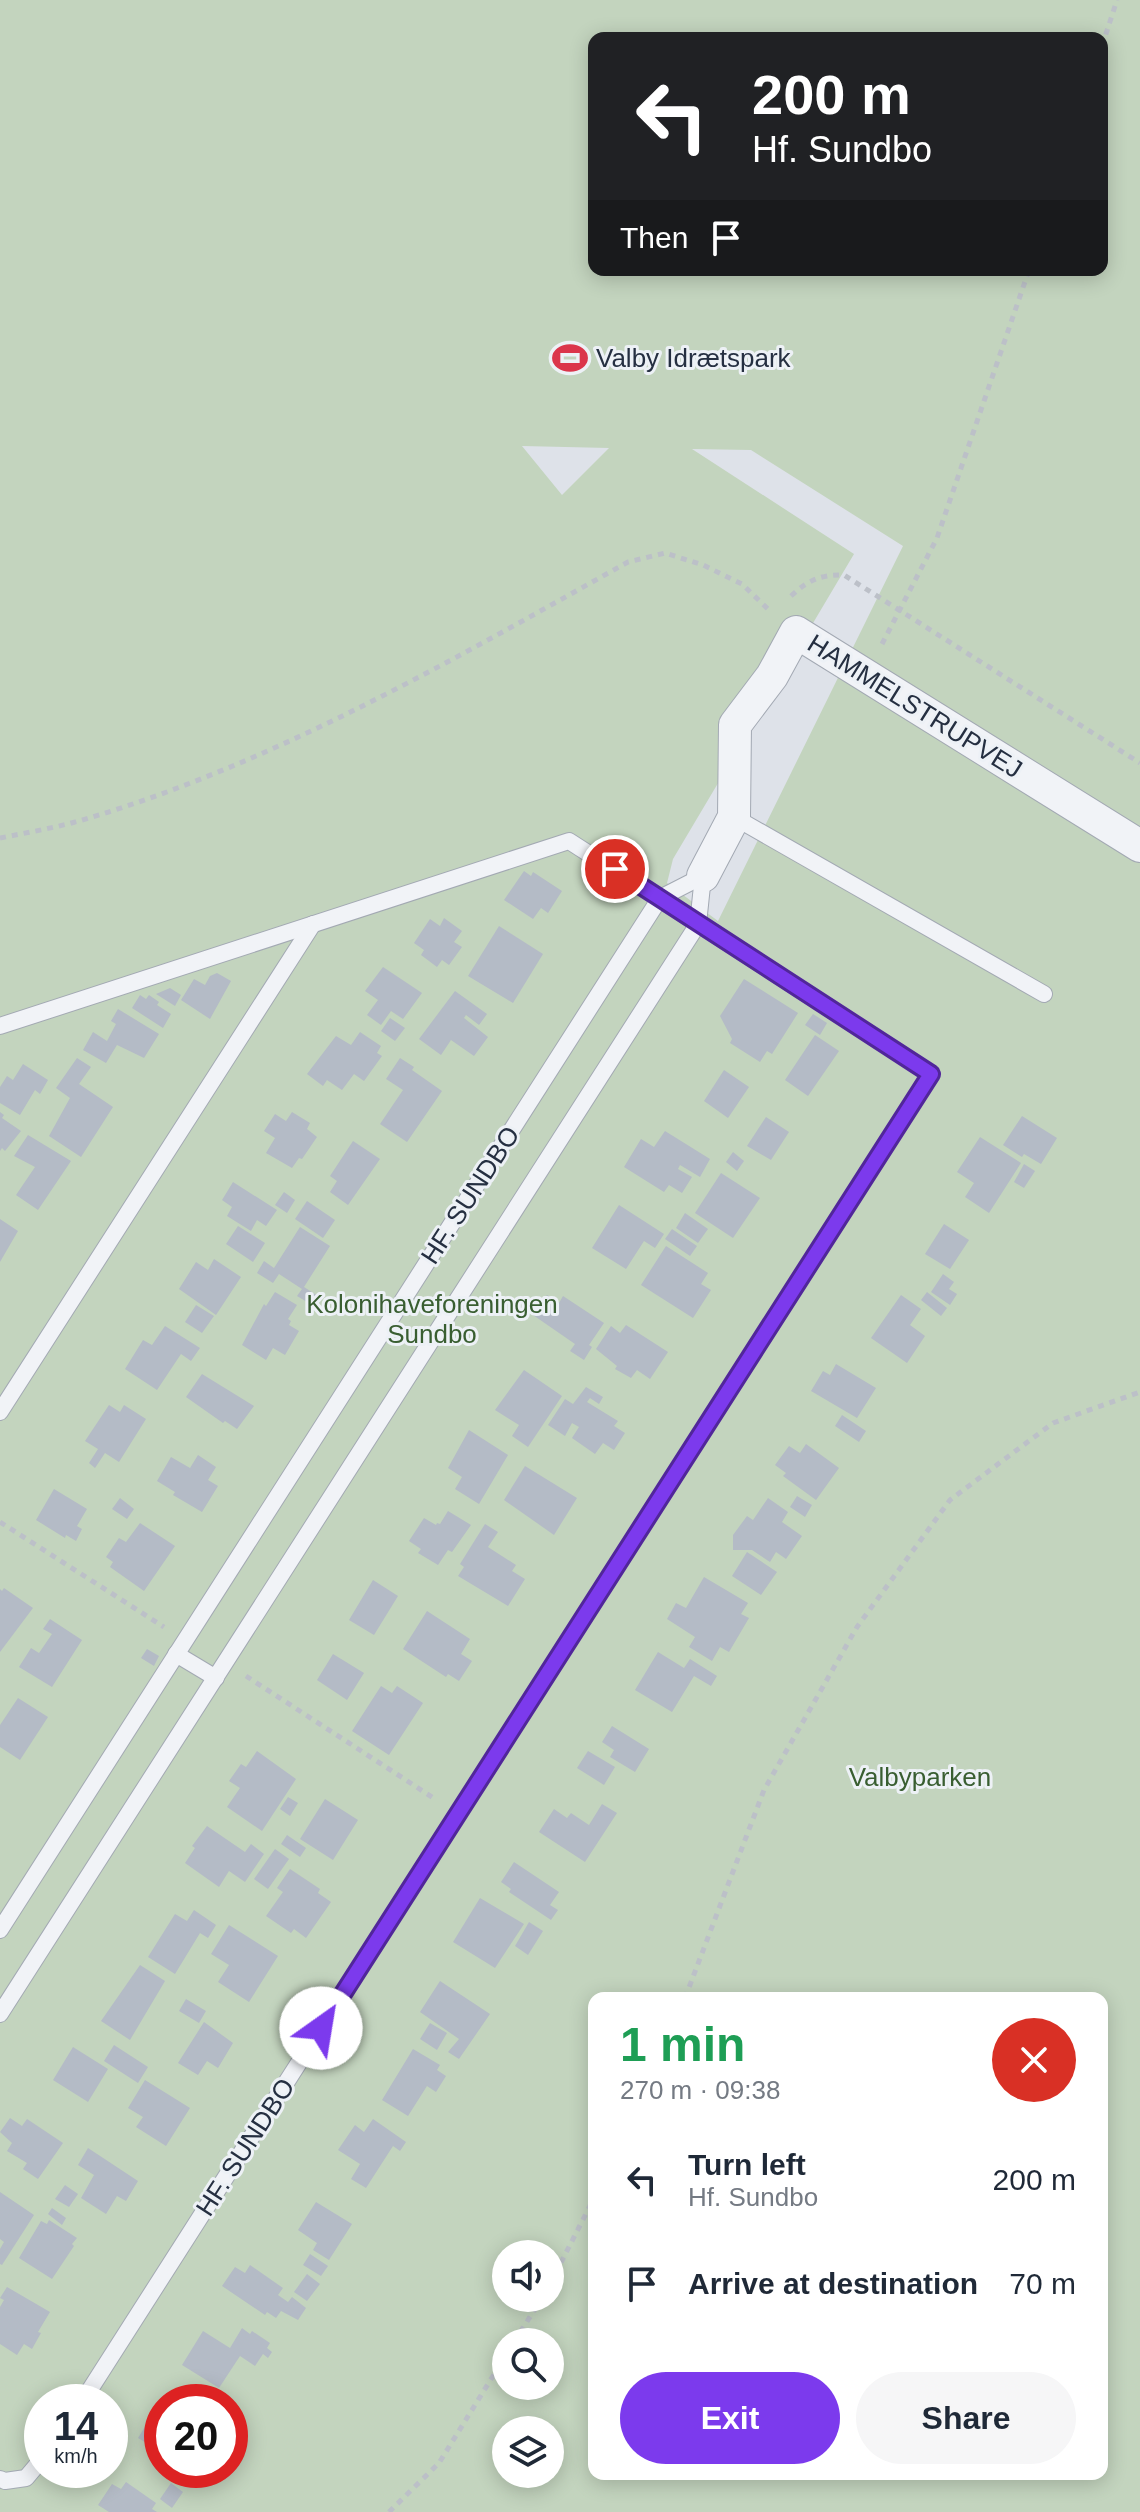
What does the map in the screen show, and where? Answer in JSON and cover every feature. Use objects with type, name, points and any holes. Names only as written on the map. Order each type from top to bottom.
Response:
[{"type":"street","name":"HAMMELSTRUPVEJ","points":[[703,876],[734,817],[735,725],[772,676],[796,632],[1140,846]]},
{"type":"lane","points":[[734,817],[1044,994]]},
{"type":"lane","name":"HF. SUNDBO","points":[[0,1026],[569,841],[931,1074],[94,2384]]},
{"type":"lane","points":[[660,898],[703,876]]},
{"type":"lane","name":"HF. SUNDBO","points":[[0,2014],[698,924],[703,876]]},
{"type":"lane","name":"HF. SUNDBO","points":[[0,1930],[660,898]]},
{"type":"lane","points":[[0,1412],[313,924]]},
{"type":"lane","points":[[181,1647],[216,1678]]},
{"type":"lane","points":[[0,2479],[24,2478]]},
{"type":"path","points":[[1107,32],[1117,0]]},
{"type":"path","points":[[865,674],[937,538],[1027,276]]},
{"type":"path","points":[[0,838],[88,819],[203,779],[390,693],[628,562],[665,553],[703,565],[742,584],[773,614],[803,584],[825,574],[844,575],[1140,763]]},
{"type":"path","points":[[687,1992],[764,1790],[857,1627],[950,1500],[1053,1423],[1140,1392]]},
{"type":"path","points":[[0,1522],[181,1647]]},
{"type":"path","points":[[225,1663],[458,1814]]},
{"type":"path","points":[[564,2257],[588,2210]]},
{"type":"path","points":[[389,2512],[439,2463],[492,2378]]},
{"type":"green space","points":[[0,0],[1140,0],[1140,2512],[0,2512]],"holes":[[[522,446],[609,448],[562,495]],[[692,449],[751,450],[903,546],[718,921],[667,883],[673,859],[854,554]]]},
{"type":"building","points":[[524,871],[531,876],[533,872],[562,891],[548,913],[541,908],[533,919],[504,900]]},
{"type":"building","points":[[444,918],[462,931],[454,942],[462,947],[449,965],[442,960],[437,967],[421,955],[424,950],[414,943],[430,919],[440,926]]},
{"type":"building","points":[[499,926],[543,954],[513,1003],[468,976]]},
{"type":"building","points":[[383,967],[422,993],[403,1019],[391,1011],[381,1025],[367,1015],[378,1000],[365,991]]},
{"type":"building","points":[[217,973],[231,981],[210,1019],[181,1000],[194,979],[205,985],[210,976]]},
{"type":"building","points":[[744,979],[798,1013],[772,1054],[767,1051],[760,1062],[730,1043],[732,1039],[720,1016]]},
{"type":"building","points":[[170,988],[181,995],[175,1006],[156,994]]},
{"type":"building","points":[[455,991],[487,1014],[479,1025],[466,1015],[464,1018],[488,1037],[474,1056],[451,1040],[441,1055],[419,1039]]},
{"type":"building","points":[[140,995],[146,999],[149,995],[171,1014],[163,1028],[132,1008]]},
{"type":"building","points":[[118,1009],[159,1034],[144,1058],[117,1045],[106,1063],[83,1050],[93,1032],[107,1041],[116,1024],[111,1021]]},
{"type":"building","points":[[813,1014],[827,1023],[820,1035],[805,1025]]},
{"type":"building","points":[[390,1018],[405,1028],[395,1041],[381,1031]]},
{"type":"building","points":[[360,1032],[381,1046],[377,1053],[382,1056],[364,1081],[354,1074],[342,1090],[327,1080],[323,1086],[307,1074],[336,1036],[351,1045]]},
{"type":"building","points":[[815,1035],[839,1051],[808,1096],[785,1080]]},
{"type":"building","points":[[77,1058],[91,1067],[79,1084],[113,1107],[81,1157],[49,1136],[70,1098],[56,1088]]},
{"type":"building","points":[[400,1058],[442,1091],[407,1142],[380,1124],[403,1090],[386,1079]]},
{"type":"building","points":[[23,1064],[48,1080],[40,1094],[35,1090],[20,1115],[0,1103],[0,1087],[7,1076],[13,1080]]},
{"type":"building","points":[[724,1070],[749,1087],[728,1118],[704,1101]]},
{"type":"building","points":[[0,1112],[4,1115],[2,1118],[21,1131],[5,1151],[2,1148],[0,1151]]},
{"type":"building","points":[[292,1112],[310,1123],[307,1129],[317,1137],[292,1168],[266,1153],[275,1138],[264,1131],[275,1114],[286,1121]]},
{"type":"building","points":[[1022,1116],[1057,1138],[1041,1164],[1003,1145]]},
{"type":"building","points":[[766,1117],[789,1132],[771,1160],[747,1146]]},
{"type":"building","points":[[665,1131],[710,1159],[700,1177],[680,1165],[678,1169],[692,1177],[682,1193],[669,1185],[664,1192],[624,1167],[641,1139],[654,1147]]},
{"type":"building","points":[[28,1135],[71,1161],[38,1210],[16,1195],[35,1167],[14,1156]]},
{"type":"building","points":[[980,1137],[1021,1163],[989,1213],[965,1197],[974,1183],[957,1172]]},
{"type":"building","points":[[353,1141],[380,1159],[348,1205],[330,1192],[337,1181],[330,1176]]},
{"type":"building","points":[[733,1152],[744,1161],[737,1171],[726,1162]]},
{"type":"building","points":[[1024,1164],[1035,1171],[1024,1188],[1014,1182]]},
{"type":"building","points":[[721,1173],[760,1198],[733,1238],[695,1213]]},
{"type":"building","points":[[233,1182],[277,1210],[266,1226],[257,1220],[251,1231],[227,1216],[232,1207],[222,1200]]},
{"type":"building","points":[[284,1192],[295,1200],[287,1213],[275,1205]]},
{"type":"building","points":[[307,1201],[335,1220],[323,1238],[295,1219]]},
{"type":"building","points":[[619,1205],[664,1234],[655,1248],[644,1241],[626,1269],[592,1248]]},
{"type":"building","points":[[685,1213],[708,1229],[698,1243],[676,1228]]},
{"type":"building","points":[[0,1219],[18,1231],[0,1262]]},
{"type":"building","points":[[944,1224],[969,1240],[950,1269],[925,1254]]},
{"type":"building","points":[[238,1226],[265,1243],[253,1262],[226,1244]]},
{"type":"building","points":[[300,1227],[330,1246],[304,1287],[318,1296],[312,1305],[297,1296],[302,1289],[279,1274],[273,1283],[257,1273],[264,1261],[274,1268]]},
{"type":"building","points":[[672,1229],[697,1246],[690,1256],[665,1239]]},
{"type":"building","points":[[666,1246],[708,1273],[701,1284],[711,1290],[693,1318],[641,1285]]},
{"type":"building","points":[[214,1259],[241,1277],[216,1315],[179,1289],[196,1262],[208,1270]]},
{"type":"building","points":[[943,1274],[954,1282],[949,1289],[957,1294],[950,1305],[931,1292]]},
{"type":"building","points":[[275,1292],[297,1305],[288,1319],[291,1321],[289,1325],[299,1331],[285,1355],[273,1348],[266,1360],[242,1345],[264,1304],[266,1306]]},
{"type":"building","points":[[927,1292],[947,1308],[941,1316],[921,1300]]},
{"type":"building","points":[[547,1295],[559,1303],[563,1296],[604,1323],[589,1345],[592,1347],[584,1360],[570,1351],[575,1344],[533,1315]]},
{"type":"building","points":[[901,1295],[921,1309],[910,1325],[925,1336],[907,1363],[871,1338]]},
{"type":"building","points":[[196,1305],[214,1316],[202,1333],[185,1322]]},
{"type":"building","points":[[626,1325],[668,1352],[650,1379],[637,1370],[631,1378],[615,1369],[617,1366],[596,1349],[611,1326],[620,1333]]},
{"type":"building","points":[[165,1326],[200,1348],[191,1361],[181,1354],[157,1390],[125,1369],[143,1340],[152,1345]]},
{"type":"building","points":[[836,1364],[876,1388],[857,1418],[811,1391],[823,1371],[830,1375]]},
{"type":"building","points":[[524,1370],[562,1396],[528,1447],[512,1436],[519,1425],[495,1410]]},
{"type":"building","points":[[202,1374],[254,1406],[237,1429],[186,1397]]},
{"type":"building","points":[[586,1387],[603,1397],[599,1404],[590,1398],[587,1402],[618,1421],[614,1426],[625,1433],[614,1450],[603,1443],[595,1454],[572,1438],[579,1427],[572,1423],[565,1436],[548,1425],[565,1399],[573,1404]]},
{"type":"building","points":[[109,1405],[120,1412],[124,1405],[146,1419],[119,1462],[105,1453],[95,1468],[89,1463],[98,1449],[85,1441]]},
{"type":"building","points":[[842,1415],[866,1431],[859,1442],[835,1426]]},
{"type":"building","points":[[469,1430],[508,1455],[479,1504],[455,1489],[462,1477],[448,1468]]},
{"type":"building","points":[[806,1444],[839,1468],[816,1500],[783,1476],[786,1473],[775,1465],[789,1446],[800,1453]]},
{"type":"building","points":[[198,1455],[216,1467],[208,1480],[218,1486],[202,1512],[173,1495],[175,1492],[157,1481],[171,1457],[190,1468]]},
{"type":"building","points":[[525,1466],[577,1498],[554,1535],[504,1500]]},
{"type":"building","points":[[54,1489],[87,1509],[77,1526],[82,1529],[76,1541],[66,1535],[65,1538],[36,1520]]},
{"type":"building","points":[[797,1496],[812,1505],[805,1517],[790,1507]]},
{"type":"building","points":[[120,1498],[134,1509],[127,1519],[112,1509]]},
{"type":"building","points":[[768,1498],[788,1512],[782,1522],[802,1536],[786,1559],[776,1552],[770,1562],[752,1550],[733,1550],[733,1535],[747,1516],[753,1520]]},
{"type":"building","points":[[448,1511],[471,1525],[452,1552],[448,1550],[438,1565],[418,1553],[421,1549],[409,1541],[424,1518],[440,1524]]},
{"type":"building","points":[[140,1523],[175,1546],[144,1591],[110,1567],[113,1562],[106,1557],[119,1538],[126,1542]]},
{"type":"building","points":[[485,1524],[498,1532],[488,1547],[516,1565],[512,1571],[525,1579],[508,1606],[458,1576],[464,1567],[460,1564]]},
{"type":"building","points":[[747,1552],[777,1572],[761,1595],[732,1576]]},
{"type":"building","points":[[704,1577],[748,1603],[741,1614],[749,1618],[729,1652],[720,1647],[712,1661],[689,1647],[695,1637],[667,1619],[676,1603],[686,1608]]},
{"type":"building","points":[[373,1580],[398,1596],[374,1635],[349,1620]]},
{"type":"building","points":[[4,1588],[33,1608],[0,1652],[0,1589],[2,1591]]},
{"type":"building","points":[[427,1611],[470,1639],[461,1654],[472,1661],[459,1681],[448,1674],[446,1677],[403,1649]]},
{"type":"building","points":[[50,1619],[82,1640],[52,1687],[19,1667],[31,1648],[39,1653],[52,1634],[43,1629]]},
{"type":"building","points":[[147,1649],[159,1656],[154,1666],[141,1658]]},
{"type":"building","points":[[658,1652],[684,1668],[690,1659],[717,1676],[711,1686],[694,1676],[672,1712],[635,1690]]},
{"type":"building","points":[[333,1654],[364,1673],[347,1700],[317,1680]]},
{"type":"building","points":[[381,1686],[392,1693],[397,1686],[423,1703],[389,1755],[352,1731]]},
{"type":"building","points":[[18,1698],[48,1717],[20,1760],[0,1747],[0,1725]]},
{"type":"building","points":[[612,1726],[649,1749],[635,1772],[610,1757],[614,1750],[602,1742]]},
{"type":"building","points":[[257,1751],[296,1779],[262,1831],[227,1807],[240,1788],[229,1781],[241,1764],[246,1767]]},
{"type":"building","points":[[588,1751],[615,1767],[604,1785],[577,1768]]},
{"type":"building","points":[[288,1797],[298,1803],[290,1816],[280,1809]]},
{"type":"building","points":[[325,1799],[358,1820],[333,1860],[300,1839]]},
{"type":"building","points":[[602,1804],[617,1813],[585,1862],[539,1832],[554,1809],[567,1818],[571,1813],[589,1825]]},
{"type":"building","points":[[207,1826],[245,1852],[251,1844],[264,1854],[245,1882],[229,1871],[219,1887],[185,1863],[195,1848],[192,1846]]},
{"type":"building","points":[[287,1835],[306,1848],[300,1857],[281,1844]]},
{"type":"building","points":[[275,1849],[289,1859],[268,1889],[254,1879]]},
{"type":"building","points":[[514,1862],[559,1892],[550,1905],[558,1910],[551,1920],[509,1892],[511,1889],[501,1882]]},
{"type":"building","points":[[290,1869],[320,1889],[318,1893],[331,1902],[306,1938],[294,1929],[291,1933],[266,1916],[283,1892],[277,1888]]},
{"type":"building","points":[[480,1898],[524,1924],[495,1968],[453,1942]]},
{"type":"building","points":[[194,1910],[216,1925],[208,1938],[200,1933],[175,1974],[148,1957],[175,1914],[187,1921]]},
{"type":"building","points":[[529,1922],[543,1931],[528,1955],[515,1946]]},
{"type":"building","points":[[229,1925],[278,1956],[249,2002],[218,1982],[229,1965],[211,1954]]},
{"type":"building","points":[[140,1965],[165,1981],[130,2040],[101,2021]]},
{"type":"building","points":[[440,1981],[490,2014],[459,2059],[448,2052],[459,2039],[420,2012]]},
{"type":"building","points":[[186,1999],[206,2011],[199,2023],[179,2011]]},
{"type":"building","points":[[204,2022],[233,2043],[218,2068],[207,2061],[198,2075],[178,2063]]},
{"type":"building","points":[[430,2023],[447,2033],[437,2050],[420,2039]]},
{"type":"building","points":[[114,2045],[148,2067],[138,2083],[104,2061]]},
{"type":"building","points":[[73,2047],[108,2069],[88,2102],[53,2080]]},
{"type":"building","points":[[413,2049],[440,2065],[437,2070],[446,2076],[436,2092],[427,2086],[408,2116],[382,2100]]},
{"type":"building","points":[[145,2080],[190,2108],[166,2146],[136,2127],[143,2117],[128,2108]]},
{"type":"building","points":[[10,2118],[22,2126],[27,2119],[63,2143],[38,2179],[23,2169],[27,2163],[7,2151],[12,2143],[0,2132]]},
{"type":"building","points":[[373,2119],[406,2142],[400,2151],[393,2146],[366,2188],[351,2179],[360,2164],[338,2150],[355,2125],[364,2132]]},
{"type":"building","points":[[88,2148],[138,2181],[126,2201],[117,2196],[106,2214],[81,2198],[94,2175],[78,2165]]},
{"type":"building","points":[[65,2185],[78,2194],[69,2207],[55,2199]]},
{"type":"building","points":[[0,2192],[34,2215],[2,2265],[0,2249],[4,2242],[0,2239]]},
{"type":"building","points":[[316,2202],[352,2224],[329,2260],[313,2250],[317,2243],[298,2230]]},
{"type":"building","points":[[52,2208],[66,2218],[62,2225],[48,2214]]},
{"type":"building","points":[[49,2220],[77,2238],[52,2279],[19,2258],[41,2221],[47,2224]]},
{"type":"building","points":[[310,2254],[328,2266],[321,2276],[303,2265]]},
{"type":"building","points":[[250,2265],[283,2288],[278,2295],[288,2302],[292,2297],[306,2308],[298,2320],[281,2311],[276,2318],[267,2312],[265,2315],[222,2286],[235,2267],[245,2273]]},
{"type":"building","points":[[307,2274],[320,2284],[307,2301],[294,2292]]},
{"type":"building","points":[[7,2287],[50,2312],[32,2349],[24,2344],[17,2355],[0,2344],[0,2307],[4,2300],[0,2298]]},
{"type":"building","points":[[242,2328],[270,2343],[267,2348],[272,2352],[268,2358],[263,2354],[255,2366],[240,2356],[222,2384],[213,2384],[182,2365],[203,2331],[230,2348]]},
{"type":"building","points":[[128,2483],[156,2503],[152,2509],[157,2512],[109,2512],[98,2505],[109,2488],[128,2488]]},
{"type":"building","points":[[168,2488],[178,2488],[183,2492],[172,2508],[160,2499]]},
{"type":"place","name":"Valby Idrætspark","points":[[570,358]]},
{"type":"route","points":[[321,2028],[931,1074],[615,869]]},
{"type":"park label","name":"Kolonihaveforeningen Sundbo","points":[[432,1319]]},
{"type":"park label","name":"Valbyparken","points":[[920,1777]]}]
